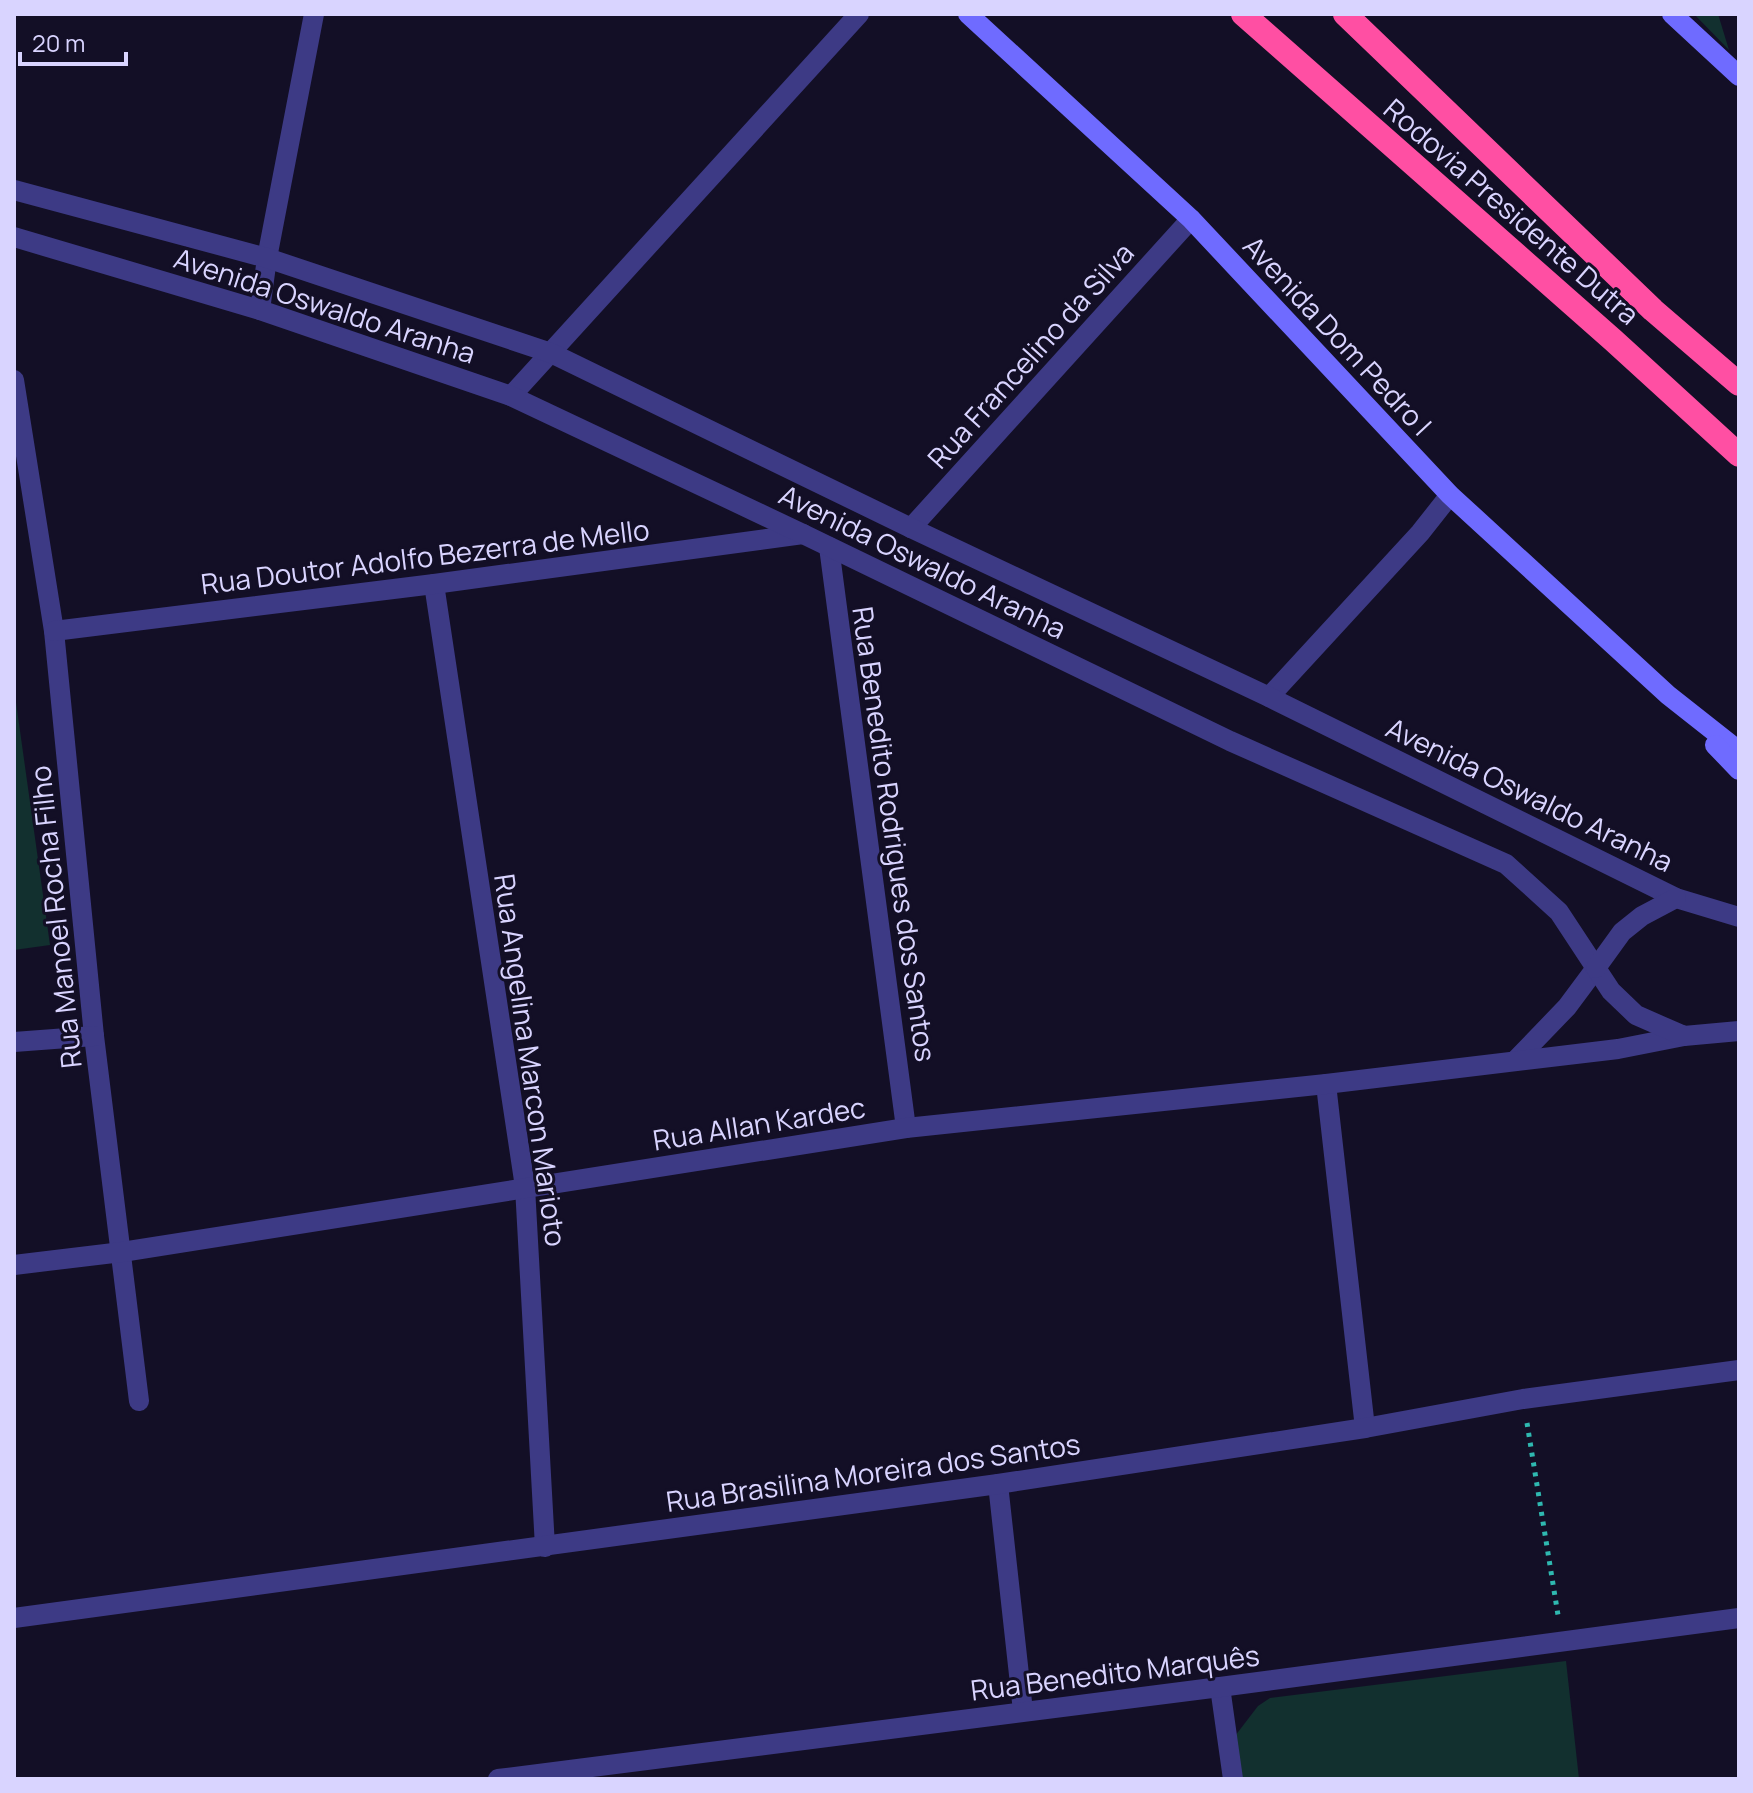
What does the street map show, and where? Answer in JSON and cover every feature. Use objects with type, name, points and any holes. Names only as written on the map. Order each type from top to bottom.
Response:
[{"type":"highway","name":"Rodovia Presidente Dutra","points":[[1243,14],[1739,455]]},
{"type":"highway","name":"Rodovia Presidente Dutra","points":[[1345,14],[1653,310],[1739,384]]},
{"type":"main road","name":"Avenida Dom Pedro I","points":[[968,14],[1191,219],[1450,495],[1668,695],[1739,770]]},
{"type":"main road","points":[[1672,14],[1739,76]]},
{"type":"main road","name":"Avenida Dom Pedro I","points":[[1668,695],[1739,751]]},
{"type":"street","points":[[260,310],[267,258],[314,14]]},
{"type":"street","points":[[511,396],[859,14]]},
{"type":"street","name":"Avenida Oswaldo Aranha","points":[[14,190],[267,258],[551,353],[1269,697],[1676,898],[1739,917]]},
{"type":"street","name":"Rua Francelino da Silva","points":[[911,528],[1191,219]]},
{"type":"street","name":"Avenida Oswaldo Aranha","points":[[14,237],[260,310],[511,396],[1230,741],[1506,864],[1559,912],[1611,991],[1636,1015],[1684,1036],[1739,1031]]},
{"type":"street","name":"Rua Manoel Rocha Filho","points":[[14,380],[54,631],[94,1036],[139,1401]]},
{"type":"street","points":[[1269,697],[1420,533],[1450,495]]},
{"type":"street","name":"Rua Doutor Adolfo Bezerra de Mello","points":[[54,631],[803,534]]},
{"type":"street","name":"Rua Benedito Rodrigues dos Santos","points":[[829,547],[906,1128]]},
{"type":"street","name":"Rua Angelina Marcon Marioto","points":[[434,584],[525,1187],[545,1547]]},
{"type":"street","points":[[1515,1061],[1567,1007],[1622,932],[1642,916],[1676,898]]},
{"type":"street","points":[[14,1042],[94,1036]]},
{"type":"street","name":"Rua Allan Kardec","points":[[14,1265],[122,1252],[906,1128],[1326,1084],[1618,1049],[1684,1036]]},
{"type":"street","points":[[1326,1084],[1365,1428]]},
{"type":"street","name":"Rua Brasilina Moreira dos Santos","points":[[14,1618],[998,1484],[1365,1428],[1523,1399],[1739,1370]]},
{"type":"street","points":[[998,1484],[1023,1711]]},
{"type":"street","name":"Rua Benedito Marquês","points":[[498,1779],[1739,1618]]},
{"type":"street","points":[[1220,1687],[1233,1779]]},
{"type":"path","points":[[1523,1399],[1563,1642]]},
{"type":"green space","points":[[1694,14],[1718,14],[1729,50]]},
{"type":"green space","points":[[14,688],[50,945],[14,950]]},
{"type":"green space","points":[[1566,1661],[1579,1779],[1242,1779],[1235,1736],[1258,1706],[1270,1698]]}]
